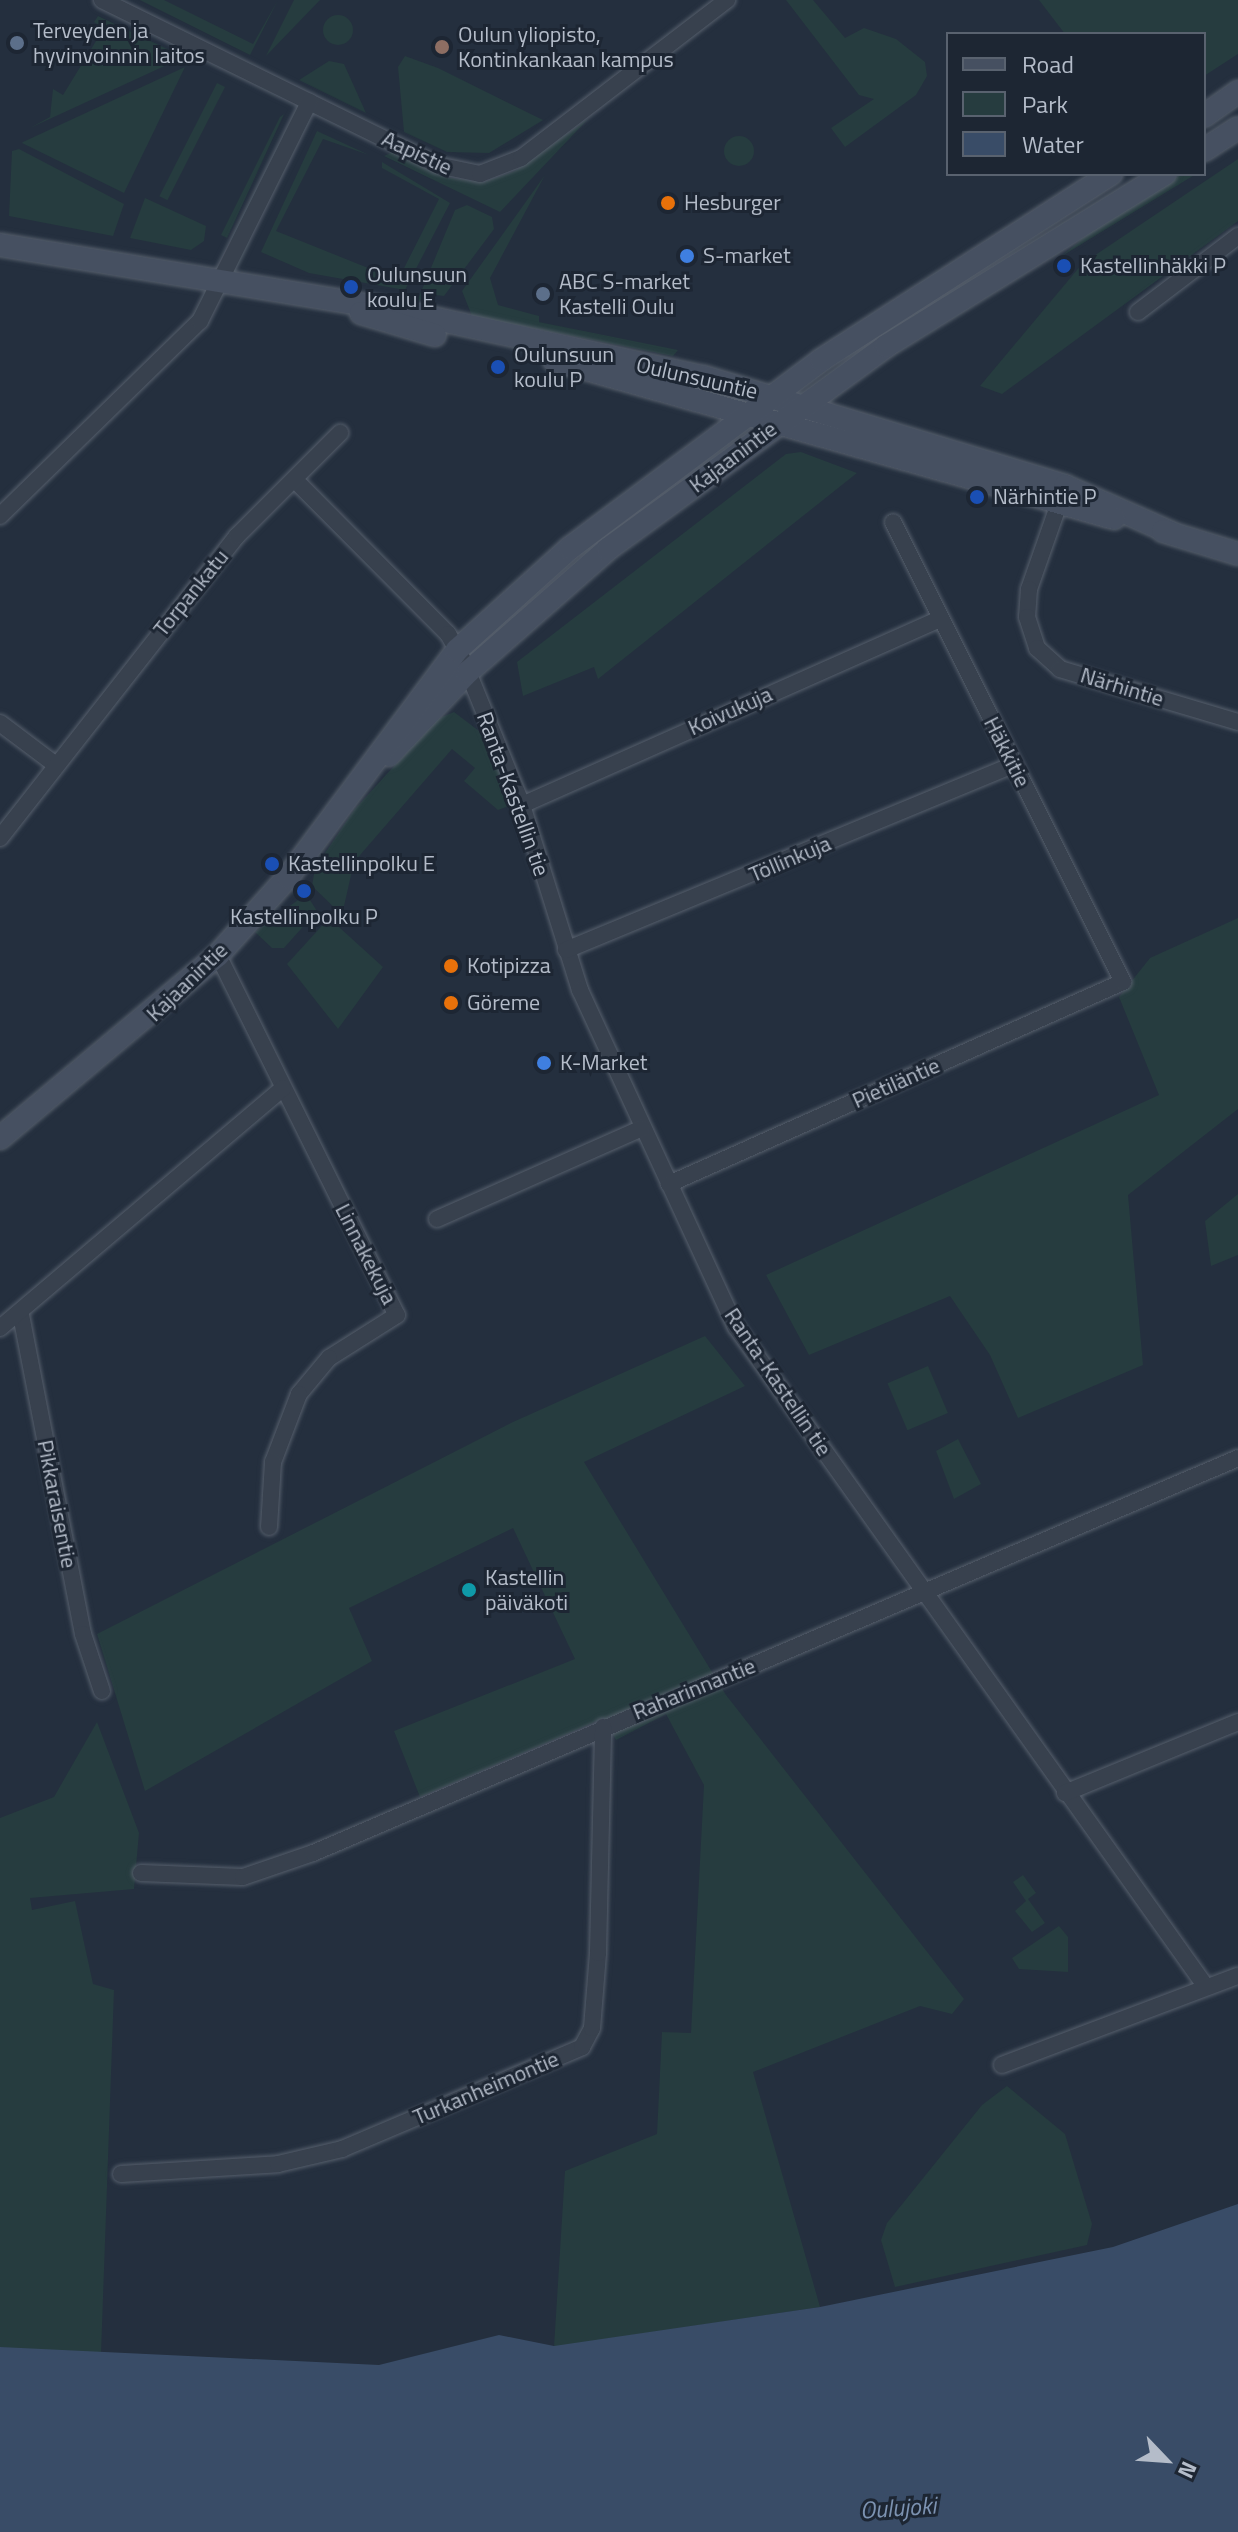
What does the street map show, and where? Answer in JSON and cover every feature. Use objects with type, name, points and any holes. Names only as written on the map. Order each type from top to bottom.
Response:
[{"type":"main road","points":[[1206,115],[1238,92]]},
{"type":"main road","points":[[1206,149],[1238,128]]},
{"type":"main road","name":"Kajaanintie","points":[[3,1132],[218,955],[463,661],[570,548],[770,395],[1108,176]]},
{"type":"main road","name":"Kajaanintie","points":[[463,661],[803,404],[1162,176]]},
{"type":"main road","name":"Oulunsuuntie","points":[[0,245],[346,306],[391,309],[770,395],[1238,554]]},
{"type":"main road","name":"Oulunsuuntie","points":[[346,306],[387,325],[534,355],[743,414],[1062,494]]},
{"type":"street","name":"Aapistie","points":[[102,0],[459,173],[502,169],[727,0]]},
{"type":"street","points":[[0,516],[200,321],[309,102]]},
{"type":"street","points":[[1138,312],[1238,236]]},
{"type":"street","name":"Torpankatu","points":[[0,838],[237,536],[340,433]]},
{"type":"street","points":[[295,480],[463,661]]},
{"type":"street","name":"Närhintie","points":[[1062,494],[1029,589],[1027,617],[1037,648],[1060,669],[1238,722]]},
{"type":"street","name":"Häkkitie","points":[[893,522],[1123,982]]},
{"type":"street","name":"Koivukuja","points":[[522,805],[939,619]]},
{"type":"street","name":"Ranta-Kastellin tie","points":[[463,661],[522,805],[566,950],[642,1128],[736,1327],[1206,1987]]},
{"type":"street","points":[[0,723],[56,765]]},
{"type":"street","name":"Töllinkuja","points":[[566,950],[1013,765]]},
{"type":"street","name":"Linnakekuja","points":[[218,955],[397,1315],[329,1358],[299,1394],[273,1462],[269,1527]]},
{"type":"street","name":"Pietiläntie","points":[[669,1184],[1123,982]]},
{"type":"street","points":[[0,1328],[21,1315],[283,1088]]},
{"type":"street","points":[[437,1219],[642,1128]]},
{"type":"street","name":"Pikkaraisentie","points":[[21,1315],[83,1634],[102,1691]]},
{"type":"street","name":"Raharinnantie","points":[[141,1873],[243,1877],[1238,1458]]},
{"type":"street","points":[[1065,1793],[1238,1722]]},
{"type":"street","name":"Turkanheimontie","points":[[121,2174],[278,2164],[342,2149],[582,2047],[592,2028],[598,1953],[603,1727]]},
{"type":"street","points":[[1002,2065],[1238,1976]]},
{"type":"green space","points":[[140,0],[164,0],[253,44],[278,0],[250,55]]},
{"type":"green space","points":[[294,0],[320,0],[266,56]]},
{"type":"green space","points":[[786,0],[813,0],[845,38],[864,28],[896,39],[925,62],[927,76],[916,95],[845,147],[831,128],[874,99],[859,95]]},
{"type":"green space","points":[[1039,0],[1238,0],[1238,54],[1206,75],[1206,32],[1063,32]]},
{"type":"green space","points":[[338,15],[349,19],[353,30],[349,41],[338,45],[327,41],[323,30],[327,19]]},
{"type":"green space","points":[[98,16],[184,57],[30,128],[50,117],[53,89],[63,95],[104,28],[94,22]]},
{"type":"green space","points":[[405,56],[438,68],[543,120],[489,153],[447,152],[404,132],[398,67]]},
{"type":"green space","points":[[329,61],[344,64],[366,113],[299,80]]},
{"type":"green space","points":[[185,67],[124,193],[22,143],[23,142]]},
{"type":"green space","points":[[217,83],[225,87],[167,200],[159,196]]},
{"type":"green space","points":[[284,114],[227,238],[221,235]]},
{"type":"green space","points":[[589,118],[500,212],[384,156],[393,152],[444,177],[483,182],[515,171]]},
{"type":"green space","points":[[317,131],[369,155],[323,139],[276,231],[398,280],[439,199],[382,168],[382,162],[450,203],[405,290],[309,273],[261,252]]},
{"type":"green space","points":[[739,136],[750,140],[754,151],[750,162],[739,166],[728,162],[724,151],[728,140]]},
{"type":"green space","points":[[19,149],[124,204],[113,236],[9,216],[12,151]]},
{"type":"green space","points":[[1238,159],[1238,221],[1002,394],[980,386],[1082,264]]},
{"type":"green space","points":[[545,175],[490,278],[498,305],[539,316],[539,322],[678,350],[673,356],[472,316],[462,291]]},
{"type":"green space","points":[[1178,176],[1193,176],[1062,256],[1090,232]]},
{"type":"green space","points":[[145,198],[206,226],[204,241],[191,250],[130,238]]},
{"type":"green space","points":[[467,205],[492,217],[494,229],[444,296],[427,294],[416,304],[455,210]]},
{"type":"green space","points":[[801,452],[857,473],[598,679],[594,667],[523,696],[517,662],[786,454]]},
{"type":"green space","points":[[454,712],[483,734],[514,804],[498,810],[464,781],[475,768],[452,749],[354,862],[342,915],[312,886],[315,868],[354,810],[437,719]]},
{"type":"green space","points":[[306,894],[317,911],[284,948],[272,948],[255,932]]},
{"type":"green space","points":[[329,918],[383,967],[338,1029],[287,964]]},
{"type":"green space","points":[[1238,918],[1238,1109],[1128,1195],[1143,1365],[1018,1418],[990,1355],[950,1296],[809,1355],[766,1275],[1159,1095],[1119,997],[1150,958]]},
{"type":"green space","points":[[1238,1194],[1238,1255],[1211,1266],[1205,1221]]},
{"type":"green space","points":[[705,1336],[745,1386],[584,1462],[726,1695],[964,1999],[952,2014],[920,2006],[753,2072],[820,2307],[554,2347],[565,2171],[657,2134],[662,2032],[691,2033],[704,1785],[666,1714],[616,1740],[604,1718],[420,1797],[394,1731],[575,1659],[513,1528],[349,1608],[372,1661],[145,1791],[97,1634],[513,1422]]},
{"type":"green space","points":[[928,1366],[948,1413],[907,1430],[887,1383]]},
{"type":"green space","points":[[958,1439],[981,1484],[954,1499],[936,1451]]},
{"type":"green space","points":[[97,1722],[139,1833],[134,1889],[30,1898],[32,1910],[75,1901],[93,1984],[114,1990],[101,2354],[70,2355],[0,2347],[0,1818],[54,1797]]},
{"type":"green space","points":[[1023,1875],[1036,1893],[1028,1899],[1045,1923],[1032,1932],[1015,1911],[1026,1901],[1013,1882]]},
{"type":"green space","points":[[1059,1926],[1068,1937],[1068,1972],[1019,1969],[1012,1958]]},
{"type":"green space","points":[[1007,2086],[1065,2134],[1092,2224],[1087,2245],[895,2287],[881,2240],[887,2223],[982,2105]]},
{"type":"water","name":"Oulujoki","points":[[1238,2204],[1238,2532],[0,2532],[0,2347],[379,2365],[499,2335],[554,2346],[820,2307],[1113,2247]]},
{"type":"place","name":"Terveyden ja hyvinvoinnin laitos","points":[[17,43]]},
{"type":"place","name":"Oulun yliopisto, Kontinkankaan kampus","points":[[442,47]]},
{"type":"place","name":"Hesburger","points":[[668,203]]},
{"type":"place","name":"S-market","points":[[687,256]]},
{"type":"place","name":"Kastellinhäkki P","points":[[1064,266]]},
{"type":"place","name":"Oulunsuun koulu E","points":[[351,287]]},
{"type":"place","name":"ABC S-market Kastelli Oulu","points":[[543,294]]},
{"type":"place","name":"Oulunsuun koulu P","points":[[498,367]]},
{"type":"place","name":"Närhintie P","points":[[977,497]]},
{"type":"place","name":"Kastellinpolku E","points":[[272,864]]},
{"type":"place","name":"Kastellinpolku P","points":[[304,891]]},
{"type":"place","name":"Kotipizza","points":[[451,966]]},
{"type":"place","name":"Göreme","points":[[451,1003]]},
{"type":"place","name":"K-Market","points":[[544,1063]]},
{"type":"place","name":"Kastellin päiväkoti","points":[[469,1590]]}]
